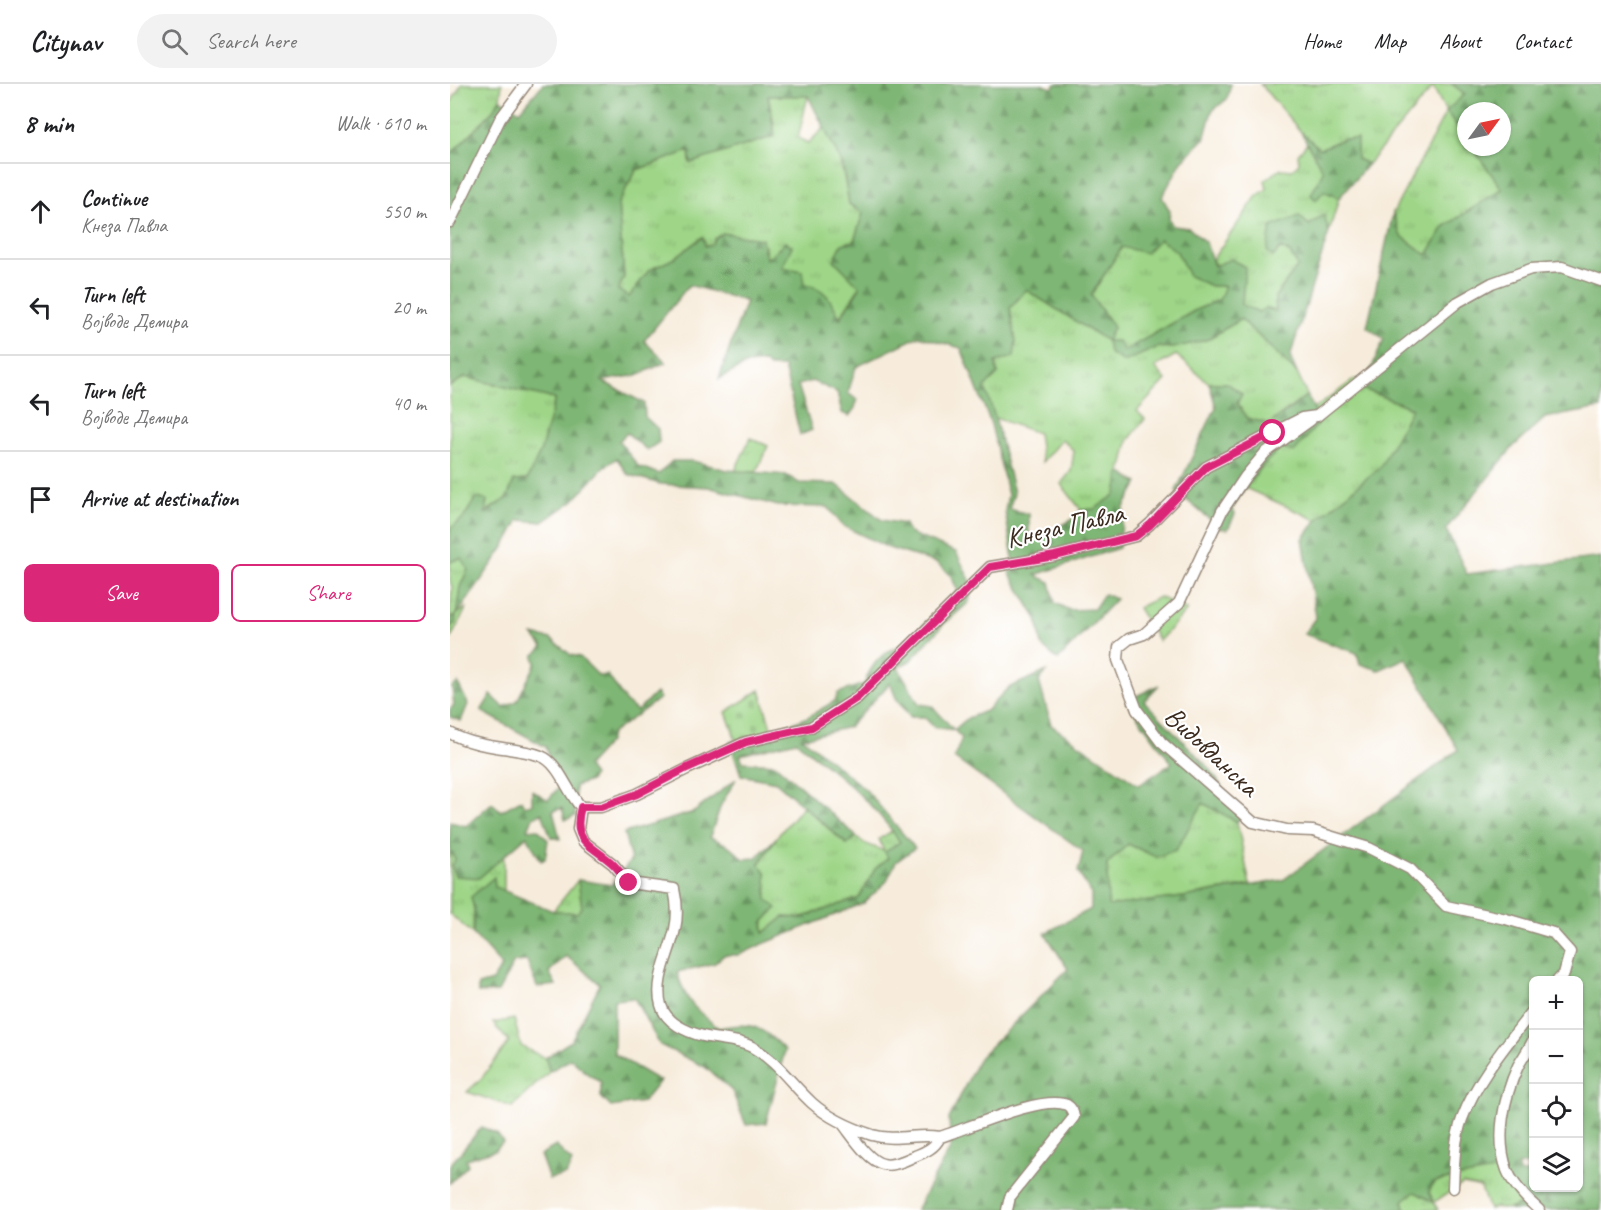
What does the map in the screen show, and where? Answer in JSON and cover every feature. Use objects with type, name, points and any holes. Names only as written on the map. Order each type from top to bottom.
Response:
[{"type":"street","points":[[450,222],[500,119],[526,84]]},
{"type":"street","name":"Кнеза Павла","points":[[581,807],[601,807],[637,794],[687,768],[746,742],[812,727],[857,698],[990,567],[1055,556],[1136,536],[1150,525],[1206,467],[1302,418],[1317,416],[1458,302],[1492,284],[1531,269],[1562,267],[1601,281]]},
{"type":"street","name":"Видовданска","points":[[1317,416],[1265,453],[1245,477],[1222,511],[1179,603],[1144,634],[1129,639],[1119,646],[1118,660],[1137,710],[1161,742],[1253,822],[1287,830],[1313,831],[1369,848],[1410,869],[1446,906],[1554,933],[1570,952],[1563,976]]},
{"type":"street","points":[[450,733],[460,739],[545,758],[559,773],[571,796],[581,807],[578,829],[582,841],[613,864],[629,883],[674,889],[677,903],[676,929],[660,983],[661,1005],[668,1018],[679,1027],[693,1034],[731,1040],[749,1046],[771,1059],[812,1103],[837,1121],[874,1135],[897,1139],[932,1135],[940,1137],[1031,1106],[1066,1104],[1072,1109],[1074,1117],[1069,1125],[1010,1197],[1007,1210]]},
{"type":"street","points":[[1453,1188],[1461,1121],[1471,1098],[1529,1016]]},
{"type":"street","points":[[1529,1045],[1518,1066],[1504,1105],[1502,1147],[1508,1172],[1539,1210]]},
{"type":"street","points":[[843,1124],[857,1143],[882,1164],[891,1164],[930,1149],[940,1137]]},
{"type":"green space","points":[[462,84],[502,84],[500,99],[492,112],[450,155],[450,104]]},
{"type":"green space","points":[[543,84],[1041,84],[1052,88],[1056,84],[1231,84],[1227,99],[1212,111],[1204,139],[1182,161],[1162,197],[1170,211],[1169,219],[1173,226],[1189,228],[1206,243],[1214,266],[1231,259],[1245,267],[1242,305],[1259,312],[1265,308],[1276,311],[1275,297],[1298,266],[1290,253],[1281,248],[1273,257],[1267,251],[1271,227],[1299,216],[1309,225],[1324,215],[1329,232],[1290,357],[1297,373],[1241,319],[1206,340],[1173,348],[1158,347],[1124,362],[1109,353],[1107,341],[1026,290],[1010,308],[1016,341],[1014,357],[995,362],[998,374],[985,387],[1014,493],[1009,509],[1029,514],[1029,533],[1038,538],[1070,521],[1081,510],[1095,509],[1116,494],[1120,472],[1138,483],[1124,507],[1119,548],[1035,575],[1050,582],[1055,603],[1069,610],[1094,609],[1104,594],[1116,599],[1058,660],[1042,646],[1037,619],[1009,572],[1015,570],[1005,511],[1008,495],[991,424],[961,348],[919,336],[856,367],[848,393],[857,400],[849,416],[842,413],[837,392],[812,381],[798,385],[812,430],[800,435],[784,367],[769,367],[764,362],[747,364],[719,379],[746,301],[689,285],[644,341],[666,362],[638,375],[602,381],[644,403],[645,417],[658,429],[659,442],[647,450],[627,433],[619,441],[638,466],[659,474],[672,461],[693,461],[727,470],[786,475],[799,483],[836,484],[882,520],[905,524],[909,533],[956,552],[972,584],[969,602],[943,625],[910,661],[898,667],[919,704],[932,706],[954,730],[934,727],[924,717],[910,717],[896,698],[890,683],[849,727],[803,738],[866,790],[915,848],[896,862],[886,882],[864,903],[739,955],[724,955],[715,963],[677,972],[687,998],[703,1016],[719,1028],[740,1025],[755,1027],[769,1035],[785,1050],[766,1123],[746,1125],[732,1091],[705,1067],[660,1045],[634,998],[614,1000],[614,1054],[660,1081],[643,1102],[611,1107],[601,1097],[601,1082],[571,1059],[550,1071],[545,1058],[571,1041],[600,984],[566,956],[549,972],[556,985],[537,987],[527,961],[514,962],[498,992],[478,993],[478,985],[492,981],[502,966],[473,934],[474,909],[471,897],[494,877],[495,887],[553,911],[577,913],[582,907],[578,880],[612,885],[631,860],[624,833],[694,812],[736,779],[721,805],[710,837],[729,846],[744,859],[756,858],[776,838],[759,864],[766,873],[767,900],[777,908],[763,922],[764,933],[784,917],[800,918],[859,898],[875,869],[888,858],[885,852],[900,842],[878,813],[852,787],[796,741],[740,755],[743,762],[775,764],[857,837],[847,844],[776,782],[741,775],[730,742],[772,731],[808,717],[835,701],[838,693],[864,684],[878,659],[903,645],[958,591],[951,576],[937,563],[889,548],[843,526],[828,507],[778,506],[708,487],[660,484],[627,474],[617,458],[603,468],[573,501],[543,522],[519,520],[504,547],[456,616],[460,587],[468,569],[461,558],[450,562],[450,529],[464,517],[476,498],[487,500],[485,513],[507,498],[514,481],[527,480],[541,450],[555,399],[465,377],[450,386],[450,155],[492,112],[500,99],[520,111]],"holes":[[[768,96],[808,96],[843,166],[849,204],[863,213],[854,241],[842,244],[834,260],[860,287],[840,318],[830,300],[818,288],[804,284],[802,271],[782,267],[792,246],[785,242],[766,259],[762,239],[723,233],[715,238],[711,245],[705,246],[703,237],[673,259],[649,270],[629,297],[618,290],[624,277],[618,203],[636,170],[689,151],[691,163],[775,136]],[[1160,239],[1177,252],[1189,276],[1211,286],[1225,286],[1219,300],[1196,310],[1124,351],[1118,341],[1107,341],[1113,327],[1091,295],[1122,247],[1146,253]]]},
{"type":"green space","points":[[1260,84],[1452,84],[1465,94],[1447,112],[1457,126],[1457,156],[1479,156],[1503,189],[1444,227],[1427,255],[1400,235],[1393,213],[1446,112],[1433,87],[1368,164],[1357,159],[1343,139],[1320,149],[1301,132]]},
{"type":"green space","points":[[1452,84],[1601,84],[1601,408],[1545,418],[1513,447],[1446,529],[1467,574],[1601,557],[1601,1210],[1509,1210],[1521,1204],[1498,1170],[1434,1182],[1429,1192],[1434,1202],[1415,1192],[1403,1200],[1405,1210],[916,1210],[951,1147],[949,1119],[979,1058],[1068,969],[1045,933],[1091,909],[1091,893],[1078,872],[1083,851],[954,758],[962,738],[954,730],[968,718],[986,711],[1008,688],[1047,671],[1039,681],[1051,725],[1139,785],[1172,763],[1126,701],[1159,685],[1144,701],[1211,770],[1241,817],[1237,822],[1203,803],[1176,850],[1156,857],[1128,844],[1107,864],[1108,906],[1183,897],[1283,880],[1458,750],[1406,658],[1379,670],[1360,664],[1357,653],[1304,634],[1316,617],[1303,539],[1317,520],[1380,467],[1412,408],[1363,389],[1384,339],[1367,327],[1393,213],[1400,235],[1427,255],[1444,227],[1502,189],[1478,156],[1511,156],[1511,102],[1457,102],[1457,126],[1446,111],[1465,94]]},
{"type":"green space","points":[[768,96],[808,96],[798,138],[808,143],[824,128],[838,156],[849,204],[863,213],[854,241],[860,287],[839,318],[814,286],[804,284],[782,267],[791,247],[785,242],[766,259],[765,246],[715,238],[711,245],[705,246],[702,237],[673,259],[649,270],[629,297],[618,290],[624,277],[618,203],[637,170],[689,151],[690,163],[774,136],[774,123]]},
{"type":"green space","points":[[1301,132],[1320,149],[1343,139],[1357,139],[1357,159],[1368,164],[1339,198],[1324,191],[1316,200],[1311,195],[1323,171]]},
{"type":"green space","points":[[1307,143],[1323,171],[1324,190],[1339,198],[1329,232],[1323,215],[1309,225],[1299,216],[1273,256],[1281,248],[1290,253],[1298,266],[1275,297],[1276,312],[1259,312],[1242,305],[1212,260],[1257,196],[1267,189],[1265,180],[1281,169],[1292,170],[1299,163],[1298,154]]},
{"type":"green space","points":[[1160,239],[1177,252],[1189,276],[1211,286],[1226,286],[1219,300],[1196,310],[1124,351],[1124,362],[1158,347],[1173,348],[1206,340],[1241,319],[1297,373],[1307,395],[1269,424],[1247,418],[1237,403],[1242,394],[1227,383],[1209,383],[1176,355],[1155,367],[1166,380],[1137,411],[1145,419],[1128,441],[1116,494],[1095,509],[1081,510],[1061,484],[1071,471],[1074,451],[1062,439],[1042,462],[1038,433],[995,418],[984,387],[998,374],[997,357],[1010,326],[1010,308],[1026,290],[1113,327],[1091,295],[1122,247]]},
{"type":"green space","points":[[465,377],[555,399],[541,450],[527,480],[514,481],[507,498],[484,513],[476,498],[464,517],[450,529],[450,386]]},
{"type":"green space","points":[[1355,379],[1363,389],[1412,408],[1380,467],[1317,520],[1245,488],[1268,458],[1281,447],[1317,425],[1314,409]]},
{"type":"green space","points":[[1209,383],[1227,383],[1242,394],[1237,403],[1247,418],[1269,424],[1307,395],[1314,409],[1317,425],[1294,452],[1281,448],[1260,469],[1232,509],[1235,514],[1228,529],[1220,528],[1176,491],[1216,407]]},
{"type":"green space","points":[[750,438],[768,446],[756,472],[735,471]]},
{"type":"green space","points":[[461,558],[468,569],[460,587],[456,615],[467,607],[450,640],[450,627],[455,623],[455,616],[450,617],[452,587],[450,562]]},
{"type":"green space","points":[[1159,597],[1187,610],[1159,641],[1138,608]]},
{"type":"green space","points":[[456,616],[455,623],[450,627],[450,617]]},
{"type":"green space","points":[[533,635],[551,639],[571,655],[580,657],[599,676],[608,675],[625,701],[637,711],[656,693],[660,698],[611,734],[609,742],[587,766],[594,775],[590,781],[575,786],[575,816],[565,820],[562,808],[553,811],[560,839],[551,837],[542,813],[533,817],[528,830],[538,829],[548,840],[545,859],[541,861],[527,836],[479,878],[455,876],[452,866],[455,860],[453,853],[450,854],[450,822],[466,826],[492,803],[501,811],[521,800],[524,806],[532,804],[532,790],[548,800],[559,787],[546,747],[481,711],[491,695],[504,707],[517,701],[536,663],[534,656],[543,647]]},
{"type":"green space","points":[[458,683],[468,704],[461,721],[450,717],[450,709],[454,705],[452,687]]},
{"type":"green space","points":[[760,690],[772,731],[736,740],[726,712]]},
{"type":"green space","points":[[1203,803],[1237,822],[1250,885],[1107,907],[1107,864],[1128,844],[1156,857],[1176,850]]},
{"type":"green space","points":[[803,806],[846,844],[857,837],[864,843],[884,851],[879,839],[892,831],[900,842],[888,858],[875,869],[859,898],[800,918],[784,917],[764,933],[767,889],[764,872],[759,864],[776,838]]},
{"type":"green space","points":[[452,852],[455,860],[479,878],[504,855],[504,891],[495,887],[494,878],[472,897],[473,934],[450,914],[450,854]]},
{"type":"green space","points":[[578,880],[582,908],[577,913],[553,911]]},
{"type":"green space","points":[[514,1019],[521,1046],[545,1058],[550,1071],[512,1107],[467,1092],[481,1079],[509,1042],[493,1023]]},
{"type":"green space","points":[[482,1127],[497,1134],[503,1142],[495,1150],[466,1159],[468,1165],[450,1183],[450,1165]]},
{"type":"green space","points":[[556,1146],[572,1162],[566,1175],[549,1179],[540,1155]]},
{"type":"green space","points":[[1499,1169],[1521,1204],[1511,1208],[1495,1207],[1489,1210],[1481,1188],[1463,1184],[1434,1202],[1438,1210],[1405,1210],[1403,1200],[1415,1192],[1433,1202],[1429,1192],[1434,1182]]},
{"type":"route","points":[[629,883],[613,864],[582,841],[578,829],[581,807],[601,807],[637,794],[687,768],[746,742],[812,727],[857,698],[990,567],[1055,556],[1136,536],[1150,525],[1206,467],[1273,433]]}]
